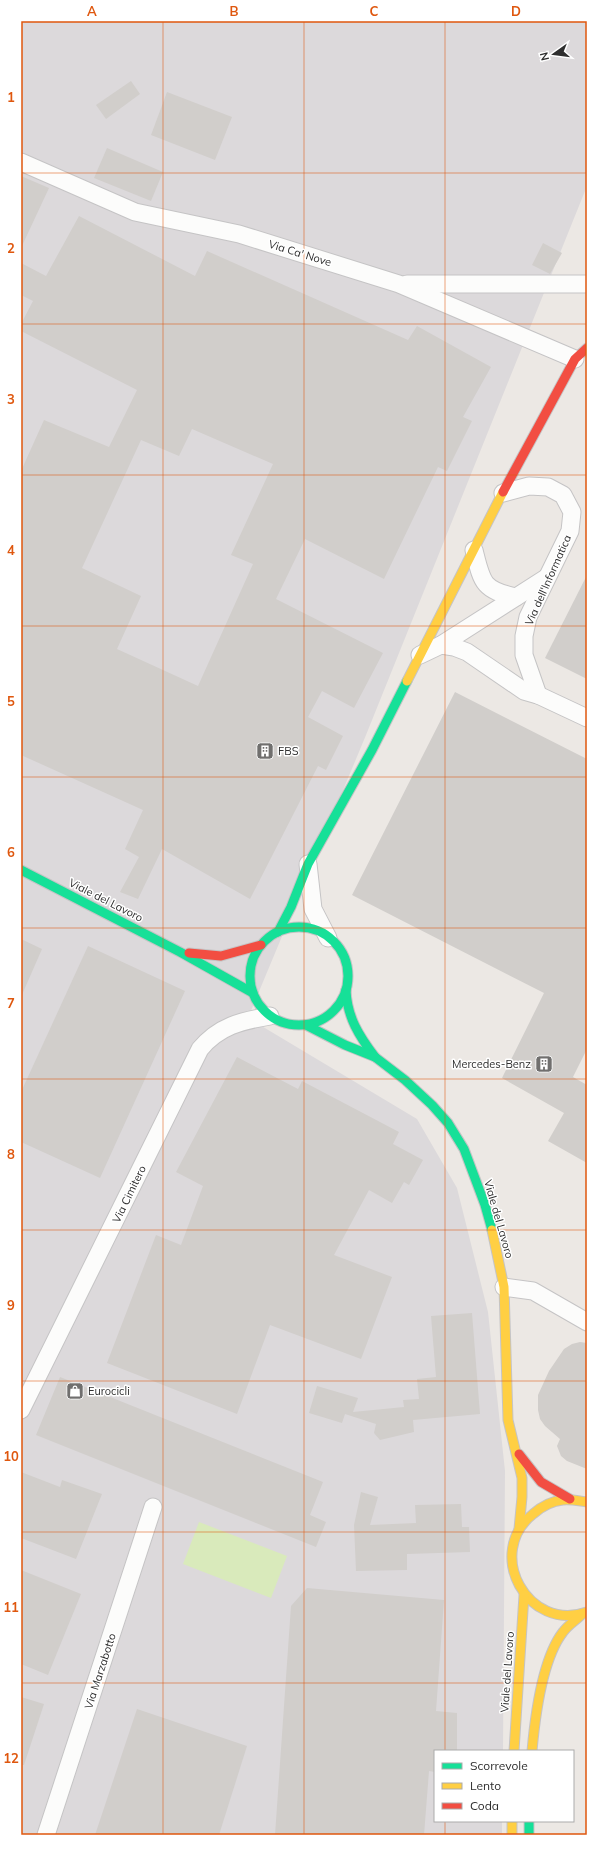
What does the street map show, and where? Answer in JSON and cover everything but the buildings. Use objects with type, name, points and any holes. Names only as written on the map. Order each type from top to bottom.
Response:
[{"type":"street","name":"Via Ca' Nove","points":[[21,162],[135,212],[239,234],[399,284],[581,354]]},
{"type":"street","points":[[399,284],[586,285]]},
{"type":"street","points":[[278,932],[291,907],[308,864],[372,750],[525,449],[581,354]]},
{"type":"street","name":"Via dell'Informatica","points":[[503,493],[529,486],[548,487],[563,495],[572,512],[570,531],[555,565],[546,578],[528,617],[524,636],[524,655],[538,695]]},
{"type":"street","points":[[474,550],[479,570],[489,588],[500,594],[516,597]]},
{"type":"street","points":[[420,656],[441,645],[546,578]]},
{"type":"street","points":[[441,645],[454,647],[467,652],[524,691],[538,695],[587,718]]},
{"type":"street","points":[[308,864],[313,909],[328,938]]},
{"type":"street","name":"Viale del Lavoro","points":[[21,870],[180,952],[253,993]]},
{"type":"street","name":"Viale del Lavoro","points":[[180,952],[221,956],[233,954],[261,945],[278,932],[290,928],[304,928],[317,931],[328,938],[338,948],[345,961],[348,976],[346,1007],[356,1032],[375,1057],[405,1080],[432,1105],[448,1123],[464,1149],[485,1204],[495,1240],[504,1287],[508,1420],[522,1478],[522,1498],[518,1528],[512,1545],[511,1562],[515,1579],[524,1595],[536,1605],[550,1613],[565,1616],[584,1614]]},
{"type":"street","name":"Viale del Lavoro","points":[[261,945],[253,960],[250,977],[253,993],[260,1005],[270,1016],[281,1022],[293,1025],[306,1025],[319,1021],[331,1013],[340,1003],[346,990]]},
{"type":"street","name":"Via Cimitero","points":[[21,1410],[200,1049],[208,1040],[228,1026],[241,1020],[270,1016]]},
{"type":"street","name":"Viale del Lavoro","points":[[306,1025],[345,1045],[375,1057]]},
{"type":"street","points":[[504,1287],[533,1291],[587,1322]]},
{"type":"street","name":"Viale del Lavoro","points":[[514,1448],[541,1482],[570,1499],[587,1502]]},
{"type":"street","name":"Viale del Lavoro","points":[[518,1528],[535,1510],[546,1504],[570,1499]]},
{"type":"street","name":"Via Marzabotto","points":[[46,1835],[153,1507]]},
{"type":"street","name":"Viale del Lavoro","points":[[514,1750],[524,1595]]},
{"type":"street","name":"Viale del Lavoro","points":[[532,1750],[534,1728],[550,1655],[561,1633],[584,1614]]},
{"type":"street","points":[[512,1822],[512,1835]]},
{"type":"street","points":[[529,1822],[529,1835]]},
{"type":"shaded area","points":[[21,21],[587,21],[587,186],[366,735],[248,1018],[417,1119],[457,1188],[488,1312],[505,1471],[503,1750],[434,1750],[434,1822],[502,1822],[502,1835],[21,1835]]},
{"type":"green space","points":[[199,1522],[287,1556],[271,1598],[183,1564]]},
{"type":"traffic: fast","points":[[278,932],[291,907],[308,864],[372,750],[407,681]]},
{"type":"traffic: fast","points":[[21,870],[180,952],[253,993]]},
{"type":"traffic: fast","points":[[299,927],[318,931],[333,942],[344,957],[348,976],[344,995],[333,1010],[318,1021],[299,1025],[280,1021],[265,1010],[254,995],[250,976],[254,957],[265,942],[280,931],[299,927]]},
{"type":"traffic: fast","points":[[346,990],[351,1018],[359,1034],[375,1057]]},
{"type":"traffic: fast","points":[[306,1025],[345,1045],[375,1057],[405,1080],[432,1105],[448,1123],[464,1149],[485,1205],[492,1230]]},
{"type":"traffic: fast","points":[[529,1822],[529,1835]]},
{"type":"traffic: slow","points":[[407,681],[503,492]]},
{"type":"traffic: slow","points":[[492,1230],[504,1287],[508,1420],[522,1478],[519,1529]]},
{"type":"traffic: slow","points":[[587,1502],[563,1500],[550,1503],[543,1507],[533,1514],[519,1530],[512,1549],[513,1568],[520,1586],[531,1601],[547,1611],[566,1615],[587,1612]]},
{"type":"traffic: slow","points":[[514,1750],[524,1595]]},
{"type":"traffic: slow","points":[[532,1750],[541,1689],[550,1657],[563,1632],[581,1615]]},
{"type":"traffic: slow","points":[[512,1822],[512,1835]]},
{"type":"traffic: jam","points":[[503,492],[575,359],[587,348]]},
{"type":"traffic: jam","points":[[189,953],[221,956],[261,945]]},
{"type":"traffic: jam","points":[[519,1454],[541,1482],[570,1499]]},
{"type":"place","name":"FBS","points":[[265,751]]},
{"type":"place","name":"Mercedes-Benz","points":[[544,1064]]},
{"type":"place","name":"Eurocicli","points":[[75,1391]]}]
